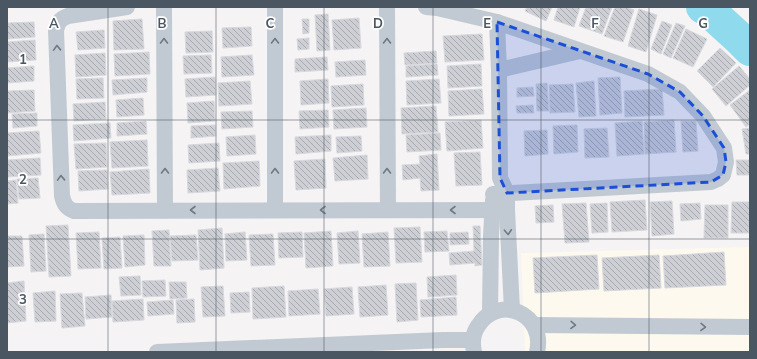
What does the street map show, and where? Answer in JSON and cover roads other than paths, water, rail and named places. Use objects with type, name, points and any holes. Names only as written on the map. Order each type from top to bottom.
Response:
[{"type":"street","points":[[127,7],[68,16],[59,20],[57,23],[56,30],[62,196],[63,202],[70,209],[74,211],[500,210]]},
{"type":"street","points":[[164,7],[165,210]]},
{"type":"street","points":[[275,7],[275,210]]},
{"type":"street","points":[[386,7],[388,210]]},
{"type":"street","points":[[426,7],[437,8],[497,22],[648,74],[680,92],[703,116],[724,148],[726,162],[723,175],[711,182],[500,193]]},
{"type":"street","points":[[497,22],[499,70],[500,210],[512,310]]},
{"type":"street","points":[[499,70],[580,51]]},
{"type":"street","points":[[490,313],[491,236],[500,210]]},
{"type":"street","points":[[157,352],[427,341],[474,346],[476,329],[481,320],[490,313],[501,310],[512,310],[525,315],[534,325],[538,335],[539,346],[537,352]]},
{"type":"street","points":[[534,325],[750,327]]},
{"type":"waterway","points":[[703,7],[706,8],[750,49]]}]
